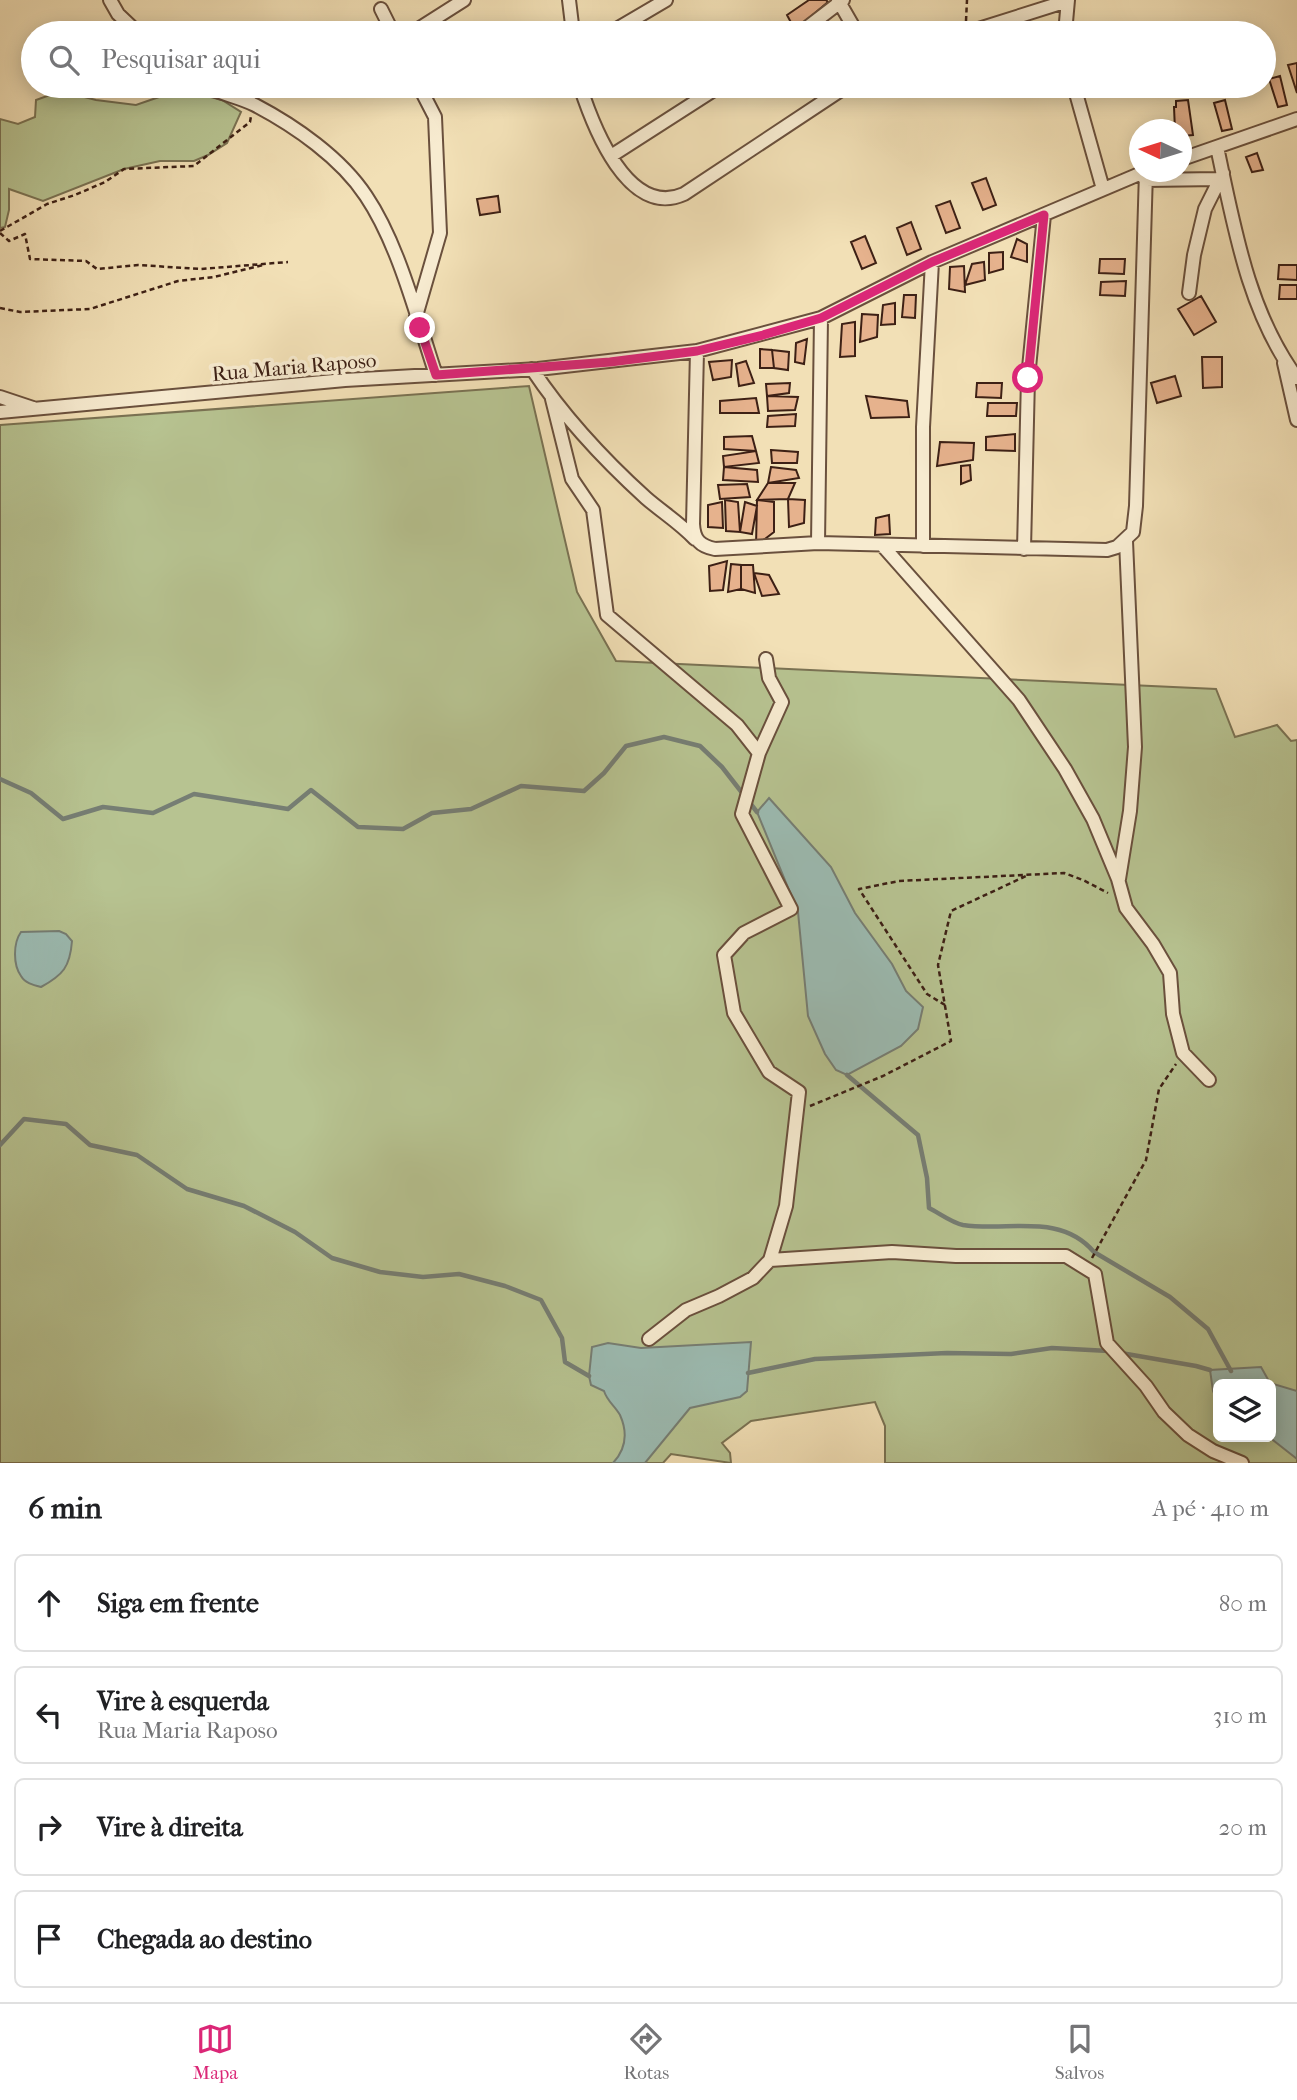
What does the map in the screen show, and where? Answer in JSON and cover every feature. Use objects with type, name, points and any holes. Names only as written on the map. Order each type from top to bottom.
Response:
[{"type":"street","points":[[110,0],[125,21]]},
{"type":"street","points":[[431,21],[464,0]]},
{"type":"street","points":[[569,0],[572,21]]},
{"type":"street","points":[[630,21],[666,0]]},
{"type":"street","points":[[815,21],[840,1],[851,21]]},
{"type":"street","points":[[992,21],[1067,1],[1066,21]]},
{"type":"street","points":[[381,9],[387,21]]},
{"type":"street","points":[[236,98],[254,105],[320,149],[346,171],[366,196],[386,233],[436,375]]},
{"type":"street","points":[[416,316],[440,233],[435,117],[425,98]]},
{"type":"street","points":[[584,98],[589,116],[620,170],[637,188],[662,200],[684,194],[829,98]]},
{"type":"street","points":[[611,156],[701,98]]},
{"type":"street","points":[[1077,98],[1103,189]]},
{"type":"street","points":[[1192,155],[1297,119]]},
{"type":"street","points":[[1217,147],[1221,176],[1245,270],[1283,359],[1297,420]]},
{"type":"street","points":[[1192,175],[1221,176]]},
{"type":"street","points":[[1189,293],[1194,255],[1205,209],[1221,176]]},
{"type":"street","name":"Rua Maria Raposo","points":[[0,412],[345,380],[532,369],[697,351],[821,318],[932,262],[1129,180]]},
{"type":"street","points":[[532,369],[552,399],[584,437],[647,499],[705,547],[715,549],[818,542],[1024,550],[1107,550],[1117,547],[1133,532],[1136,506],[1145,182]]},
{"type":"street","points":[[1024,550],[1028,378],[1044,215]]},
{"type":"street","points":[[923,546],[923,427],[932,262]]},
{"type":"street","points":[[818,542],[821,318]]},
{"type":"street","points":[[697,351],[693,524],[694,535],[699,543]]},
{"type":"street","points":[[1283,359],[1297,378]]},
{"type":"street","points":[[0,397],[38,409]]},
{"type":"street","points":[[552,399],[572,479],[593,510],[607,615],[737,725],[759,753]]},
{"type":"street","points":[[1118,879],[1130,811],[1135,747],[1126,541]]},
{"type":"street","points":[[881,545],[1019,701],[1065,769],[1093,819],[1118,879],[1125,905],[1170,973],[1173,1014],[1183,1053],[1209,1080]]},
{"type":"street","points":[[649,1339],[686,1310],[753,1278],[770,1260],[786,1206],[799,1093],[769,1072],[734,1013],[724,955],[744,933],[791,909],[742,814],[759,753],[782,702],[769,678],[766,659]]},
{"type":"street","points":[[770,1260],[892,1252],[1066,1256],[1095,1274],[1107,1343],[1146,1386],[1164,1412],[1188,1435],[1213,1451],[1242,1463]]},
{"type":"path","points":[[966,21],[967,0]]},
{"type":"path","points":[[254,105],[250,122],[194,166],[124,169],[105,182],[47,204],[0,232],[9,241],[25,234],[30,259],[86,261],[97,269],[138,265],[201,269],[288,262]]},
{"type":"path","points":[[0,308],[20,312],[90,309],[178,281],[214,277],[272,263]]},
{"type":"path","points":[[945,1005],[927,994],[859,889],[899,881],[1064,873],[1100,888],[1125,905]]},
{"type":"path","points":[[797,1112],[883,1076],[951,1041],[939,965],[951,911],[1029,874]]},
{"type":"path","points":[[1086,1268],[1146,1160],[1159,1089],[1183,1053]]},
{"type":"green space","points":[[42,98],[88,98],[136,105],[156,98],[214,98],[241,112],[227,143],[194,161],[160,161],[124,169],[43,201],[9,189],[9,210],[5,227],[0,228],[0,119],[18,124],[35,117],[36,100]]},
{"type":"green space","points":[[529,386],[577,592],[616,661],[1216,689],[1235,737],[1277,725],[1291,741],[1297,740],[1297,1463],[885,1463],[885,1426],[875,1402],[751,1421],[722,1443],[730,1453],[731,1463],[671,1454],[663,1463],[0,1463],[0,425]]},
{"type":"water","points":[[769,798],[831,867],[855,913],[892,964],[906,991],[923,1007],[918,1029],[901,1046],[847,1075],[836,1070],[825,1054],[808,1016],[798,912],[757,812]]},
{"type":"water","points":[[59,931],[72,941],[64,969],[41,987],[27,982],[18,971],[15,960],[16,942],[21,932]]},
{"type":"water","points":[[751,1342],[747,1391],[740,1397],[690,1408],[645,1463],[613,1463],[623,1446],[624,1428],[620,1415],[604,1391],[591,1385],[589,1376],[592,1347],[608,1343],[641,1348]]},
{"type":"water","points":[[1261,1367],[1268,1379],[1213,1379],[1213,1391],[1210,1370]]},
{"type":"water","points":[[1276,1385],[1297,1391],[1297,1459],[1275,1442]]},
{"type":"building","points":[[809,0],[828,2],[806,21],[790,21],[787,15]]},
{"type":"building","points":[[1297,63],[1297,93],[1288,65]]},
{"type":"building","points":[[1280,76],[1287,105],[1278,107],[1275,98],[1276,77]]},
{"type":"building","points":[[1188,100],[1191,119],[1175,119],[1176,101]]},
{"type":"building","points":[[1225,100],[1232,129],[1222,131],[1214,103]]},
{"type":"building","points":[[1257,153],[1263,170],[1252,172],[1246,157]]},
{"type":"building","points":[[986,178],[996,205],[983,210],[972,183]]},
{"type":"building","points":[[498,196],[500,212],[480,215],[477,199]]},
{"type":"building","points":[[950,201],[960,228],[946,233],[936,206]]},
{"type":"building","points":[[911,222],[921,249],[907,255],[897,228]]},
{"type":"building","points":[[865,236],[876,263],[862,269],[851,242]]},
{"type":"building","points":[[1017,239],[1027,244],[1027,262],[1011,257]]},
{"type":"building","points":[[1003,252],[1003,269],[989,273],[989,253]]},
{"type":"building","points":[[1100,259],[1125,259],[1124,274],[1099,273]]},
{"type":"building","points":[[984,262],[985,280],[965,285],[972,264]]},
{"type":"building","points":[[1279,265],[1297,265],[1297,280],[1278,279]]},
{"type":"building","points":[[964,266],[965,292],[949,289],[950,267]]},
{"type":"building","points":[[1126,281],[1125,296],[1100,295],[1101,282]]},
{"type":"building","points":[[1280,285],[1297,285],[1297,299],[1279,299]]},
{"type":"building","points":[[904,295],[916,295],[915,318],[902,317]]},
{"type":"building","points":[[1201,296],[1216,322],[1194,335],[1178,309]]},
{"type":"building","points":[[895,303],[895,324],[881,325],[883,305]]},
{"type":"building","points":[[862,314],[878,315],[877,337],[860,342]]},
{"type":"building","points":[[855,322],[855,356],[840,357],[842,324]]},
{"type":"building","points":[[807,339],[804,364],[795,362],[796,343]]},
{"type":"building","points":[[760,349],[772,350],[774,368],[760,368]]},
{"type":"building","points":[[772,350],[789,352],[788,370],[774,368]]},
{"type":"building","points":[[1202,357],[1222,357],[1222,387],[1203,388]]},
{"type":"building","points":[[732,360],[731,377],[713,380],[709,362]]},
{"type":"building","points":[[746,361],[754,383],[739,386],[736,364]]},
{"type":"building","points":[[1175,376],[1181,396],[1157,403],[1151,383]]},
{"type":"building","points":[[790,383],[789,393],[767,396],[766,384]]},
{"type":"building","points":[[977,383],[1002,383],[1001,398],[976,397]]},
{"type":"building","points":[[767,396],[798,397],[795,410],[768,411]]},
{"type":"building","points":[[866,396],[907,401],[909,417],[871,418]]},
{"type":"building","points":[[756,398],[759,413],[720,413],[720,401]]},
{"type":"building","points":[[988,403],[1017,403],[1016,416],[987,416]]},
{"type":"building","points":[[796,414],[795,426],[767,427],[768,416]]},
{"type":"building","points":[[1015,434],[1015,451],[986,450],[986,437]]},
{"type":"building","points":[[752,436],[756,451],[724,449],[724,437]]},
{"type":"building","points":[[940,442],[974,443],[973,460],[937,466]]},
{"type":"building","points":[[771,450],[798,452],[797,463],[772,463]]},
{"type":"building","points":[[756,451],[759,463],[724,467],[723,456]]},
{"type":"building","points":[[970,465],[971,480],[961,484],[961,466]]},
{"type":"building","points":[[724,467],[757,470],[758,482],[723,480]]},
{"type":"building","points":[[771,467],[796,470],[799,478],[768,483]]},
{"type":"building","points":[[768,483],[795,483],[788,499],[757,500]]},
{"type":"building","points":[[747,484],[750,497],[720,499],[718,485]]},
{"type":"building","points":[[788,499],[805,500],[804,523],[789,527]]},
{"type":"building","points":[[725,500],[738,502],[740,532],[726,531]]},
{"type":"building","points":[[757,500],[774,502],[774,532],[756,546]]},
{"type":"building","points":[[722,502],[723,528],[708,527],[708,505]]},
{"type":"building","points":[[745,502],[757,506],[752,534],[740,532]]},
{"type":"building","points":[[889,515],[890,534],[875,535],[876,518]]},
{"type":"building","points":[[727,561],[723,590],[710,591],[709,566]]},
{"type":"building","points":[[731,564],[741,565],[741,589],[728,592]]},
{"type":"building","points":[[741,565],[753,565],[755,593],[741,589]]},
{"type":"building","points":[[754,573],[769,575],[779,594],[762,596]]},
{"type":"waterway","points":[[0,779],[31,793],[63,819],[103,807],[153,813],[194,794],[288,809],[311,790],[358,827],[403,829],[432,813],[471,809],[521,786],[584,791],[604,773],[626,746],[664,737],[700,746],[722,767],[757,812]]},
{"type":"waterway","points":[[847,1075],[918,1135],[927,1178],[929,1208],[963,1225],[1033,1226],[1066,1232],[1094,1252],[1170,1297],[1208,1329],[1231,1371]]},
{"type":"waterway","points":[[0,1145],[24,1119],[66,1124],[90,1145],[137,1155],[187,1189],[244,1206],[295,1232],[332,1258],[380,1272],[423,1277],[459,1274],[505,1286],[541,1300],[562,1338],[565,1362],[589,1376]]},
{"type":"waterway","points":[[748,1373],[815,1359],[947,1353],[1011,1354],[1052,1348],[1109,1351]]},
{"type":"waterway","points":[[1121,1353],[1210,1370]]},
{"type":"route","points":[[420,328],[436,375],[538,369],[697,351],[821,318],[932,262],[1044,215],[1028,378]]}]
